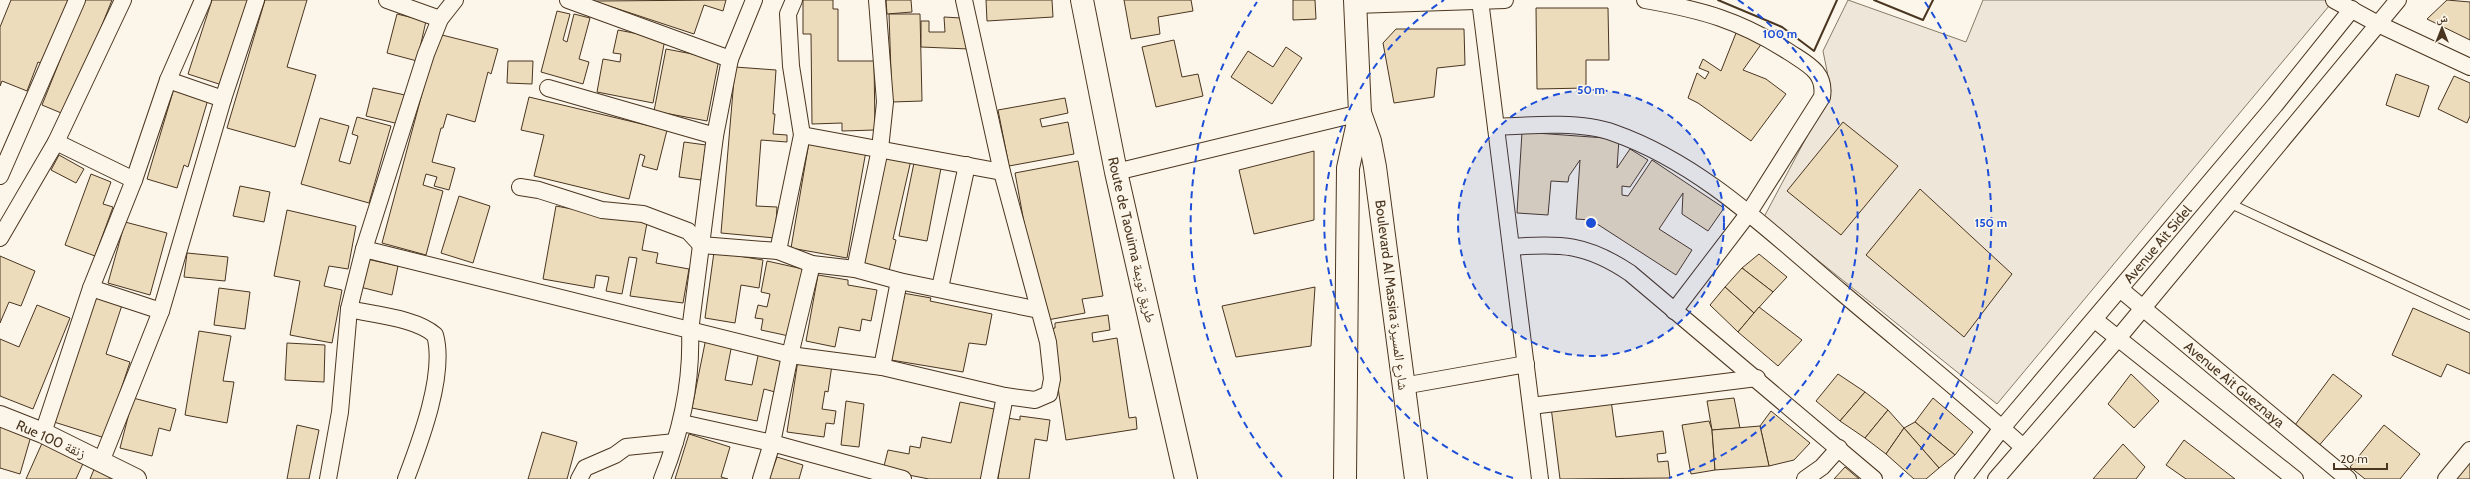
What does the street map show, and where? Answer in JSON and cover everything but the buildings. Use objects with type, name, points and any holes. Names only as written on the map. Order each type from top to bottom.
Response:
[{"type":"main road","name":"Route de Taouima طريق تويمة","points":[[1082,0],[1116,172],[1186,479]]},
{"type":"main road","name":"Boulevard Al Massira شارع المسيرة","points":[[1345,479],[1348,168],[1360,113],[1355,3]]},
{"type":"main road","name":"Boulevard Al Massira شارع المسيرة","points":[[1360,113],[1370,140],[1376,167],[1416,479]]},
{"type":"street","points":[[0,176],[77,0]]},
{"type":"street","points":[[0,238],[56,142],[123,0]]},
{"type":"street","points":[[43,433],[91,288],[134,180],[168,80],[203,0]]},
{"type":"street","points":[[101,462],[161,310],[223,99],[256,0]]},
{"type":"street","points":[[387,0],[440,18]]},
{"type":"street","points":[[328,479],[340,412],[349,309],[364,249],[426,54],[440,18],[456,0]]},
{"type":"street","points":[[568,0],[730,59]]},
{"type":"street","points":[[662,479],[682,423],[690,352],[690,331],[715,136],[730,59],[754,0]]},
{"type":"street","points":[[778,251],[802,135],[791,66],[788,14],[794,0]]},
{"type":"street","points":[[855,269],[880,148],[885,102],[877,0]]},
{"type":"street","points":[[364,249],[790,355],[882,367],[1004,396],[1035,400],[1049,394],[1052,379],[1051,360],[1002,172],[964,0]]},
{"type":"street","points":[[1480,0],[1540,479]]},
{"type":"street","points":[[1355,3],[1505,0]]},
{"type":"street","points":[[1645,0],[1682,6],[1748,27],[1814,69],[1819,74],[1822,81],[1822,97],[1748,214],[1674,311]]},
{"type":"street","points":[[2334,0],[2378,24],[2470,67]]},
{"type":"street","points":[[1996,479],[2119,338],[2398,0]]},
{"type":"street","name":"Avenue Ait Sidel","points":[[1963,479],[2002,428],[2095,320],[2352,9]]},
{"type":"street","points":[[168,80],[223,99]]},
{"type":"street","points":[[548,88],[715,136]]},
{"type":"street","points":[[1116,172],[1360,113]]},
{"type":"street","points":[[1496,127],[1567,125],[1612,132],[1658,151],[1690,170],[1748,214],[2023,447]]},
{"type":"street","points":[[802,135],[880,148],[1002,172]]},
{"type":"street","points":[[56,142],[134,180]]},
{"type":"street","points":[[940,288],[967,165]]},
{"type":"street","points":[[520,187],[538,190],[602,210],[643,214],[688,231],[701,245],[778,251],[812,264],[855,269],[899,281],[940,288],[1039,310]]},
{"type":"street","points":[[1511,247],[1550,244],[1580,248],[1608,258],[1630,273],[1674,311],[1757,378],[1874,479]]},
{"type":"street","points":[[761,479],[772,443],[790,355],[812,264]]},
{"type":"street","points":[[882,367],[899,281]]},
{"type":"street","points":[[91,288],[161,310]]},
{"type":"street","name":"Avenue Ait Gueznaya","points":[[2120,289],[2348,479]]},
{"type":"street","points":[[349,309],[415,324],[428,328],[435,335],[438,357],[427,418],[406,479]]},
{"type":"street","points":[[2095,320],[2295,479]]},
{"type":"street","points":[[1403,386],[1526,364]]},
{"type":"street","points":[[1531,406],[1757,378]]},
{"type":"street","points":[[989,479],[1004,396]]},
{"type":"street","name":"Rue 100 زنقة","points":[[0,416],[43,433],[136,479]]},
{"type":"street","points":[[682,423],[772,443],[904,479]]},
{"type":"street","points":[[579,479],[586,468],[615,455],[626,447],[676,442]]},
{"type":"street","points":[[1805,479],[1822,467],[1839,448]]},
{"type":"street","points":[[2446,479],[2470,450]]},
{"type":"lane","points":[[2231,204],[2470,315]]},
{"type":"shaded area","points":[[1848,0],[1966,42],[1983,0],[2334,0],[1997,404],[1764,217],[1831,91],[1823,51]]},
{"type":"wall","points":[[1718,0],[1782,27],[1814,51],[1837,0]]},
{"type":"wall","points":[[1874,0],[1923,20],[1933,0]]}]
